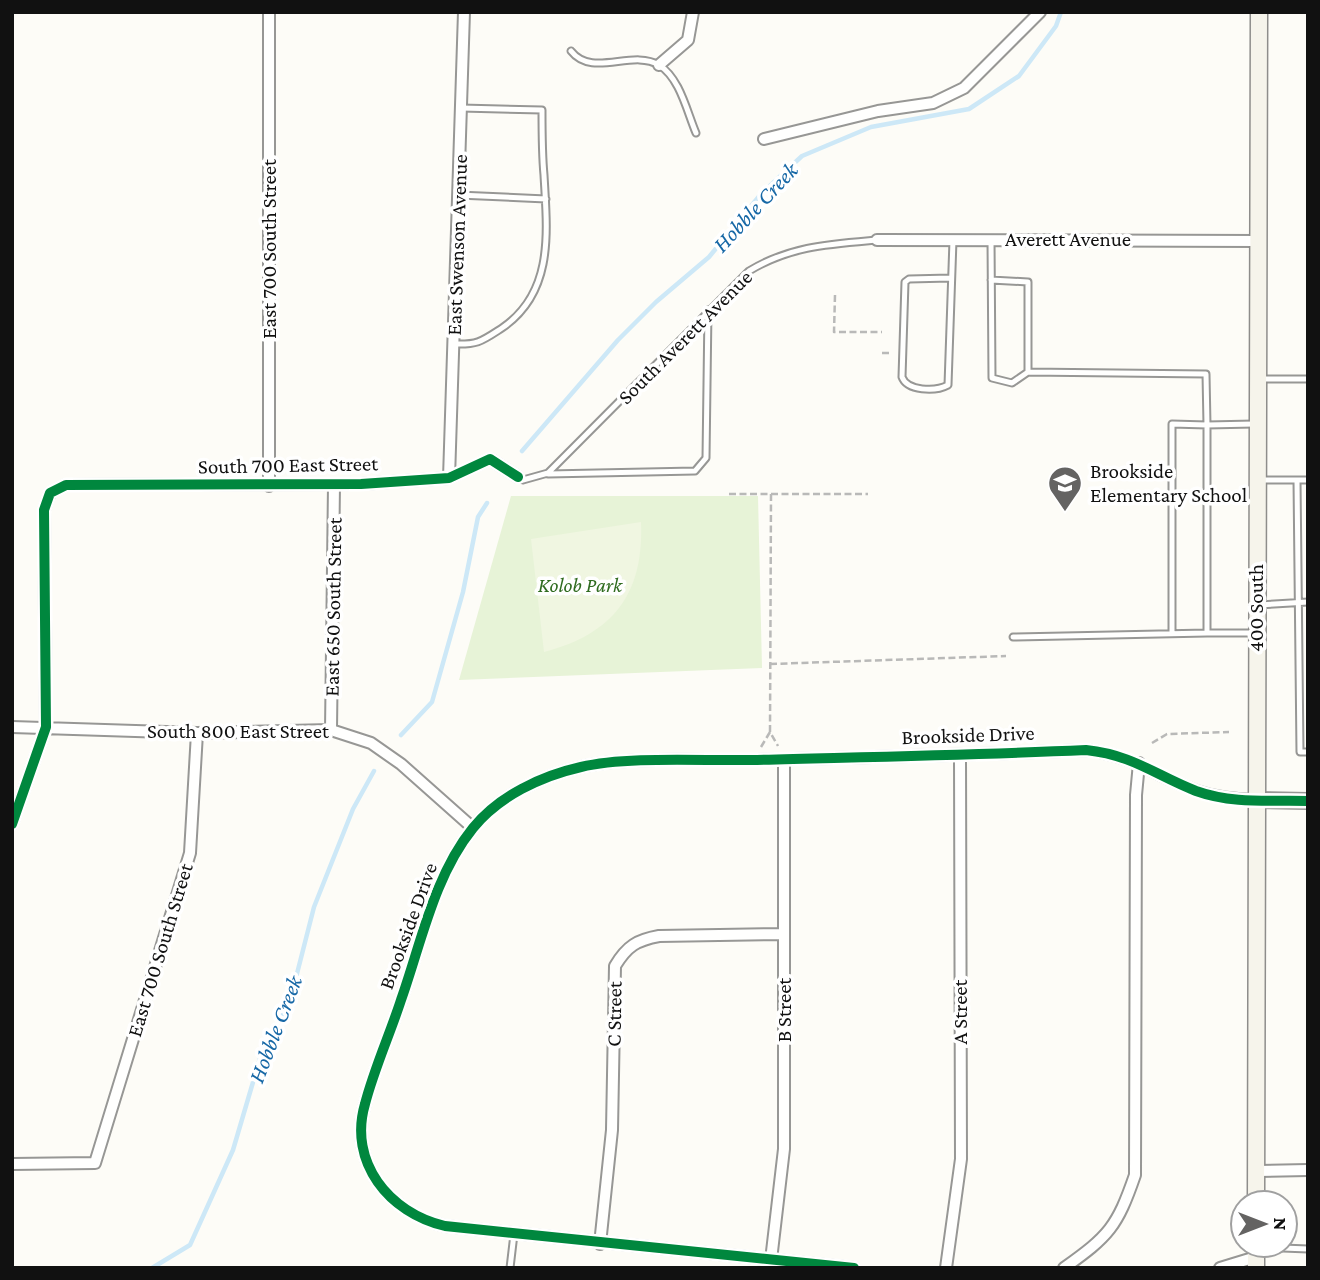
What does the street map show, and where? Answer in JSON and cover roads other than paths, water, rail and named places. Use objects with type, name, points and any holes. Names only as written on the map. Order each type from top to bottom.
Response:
[{"type":"main road","name":"400 South","points":[[1256,1189],[1255,800],[1259,12]]},
{"type":"street","name":"East 700 South Street","points":[[269,12],[270,485]]},
{"type":"street","name":"East Swenson Avenue","points":[[449,478],[464,12]]},
{"type":"street","points":[[659,65],[688,40],[692,12]]},
{"type":"street","points":[[764,139],[878,111],[933,103],[964,88],[1040,12]]},
{"type":"street","name":"Averett Avenue","points":[[877,240],[1258,241]]},
{"type":"street","name":"South 700 East Street","points":[[46,727],[44,510],[50,493],[66,485],[334,485],[449,478],[490,459],[519,477]]},
{"type":"street","name":"East 650 South Street","points":[[331,730],[334,485]]},
{"type":"street","name":"South 800 East Street","points":[[12,727],[197,733],[331,730],[371,743],[472,828]]},
{"type":"street","points":[[12,824],[46,727]]},
{"type":"street","name":"East 700 South Street","points":[[12,1164],[95,1163],[190,853],[197,733]]},
{"type":"street","name":"Brookside Drive","points":[[854,1268],[444,1226],[406,1212],[377,1183],[366,1159],[361,1132],[364,1105],[443,880],[472,828],[493,808],[536,781],[580,767],[784,759],[1086,750],[1113,753],[1195,790],[1225,799],[1255,800]]},
{"type":"street","name":"A Street","points":[[946,1268],[961,1159],[960,755]]},
{"type":"street","name":"B Street","points":[[771,1260],[785,1149],[784,759]]},
{"type":"street","points":[[1064,1268],[1105,1238],[1122,1211],[1135,1175],[1136,795],[1139,763]]},
{"type":"street","points":[[1255,800],[1308,801]]},
{"type":"street","name":"C Street","points":[[600,1244],[612,1129],[615,966],[625,950],[641,939],[650,937],[784,934]]},
{"type":"street","points":[[1257,1171],[1308,1170]]},
{"type":"street","points":[[1220,1268],[1243,1259]]},
{"type":"lane","points":[[571,51],[581,62],[590,64],[629,59],[659,65],[675,82],[696,133]]},
{"type":"lane","points":[[454,344],[476,345],[506,325],[527,305],[538,287],[548,231],[542,110],[461,108]]},
{"type":"lane","points":[[458,195],[545,199]]},
{"type":"lane","points":[[991,239],[992,377],[1012,383],[1028,372],[1206,374],[1207,634]]},
{"type":"lane","name":"South Averett Avenue","points":[[546,474],[749,271],[785,252],[804,247],[877,240]]},
{"type":"lane","points":[[950,278],[909,279],[905,282],[902,377],[905,384],[911,387],[942,388],[948,385],[953,240]]},
{"type":"lane","points":[[991,280],[1028,282],[1028,372]]},
{"type":"lane","points":[[519,477],[523,480],[546,474],[695,471],[702,466],[706,457],[708,310]]},
{"type":"lane","points":[[1258,379],[1308,379]]},
{"type":"lane","points":[[1172,632],[1172,424],[1258,424]]},
{"type":"lane","points":[[1257,480],[1308,480]]},
{"type":"lane","points":[[1297,480],[1300,751],[1308,752]]},
{"type":"lane","points":[[1256,605],[1308,603]]},
{"type":"lane","points":[[1013,637],[1256,632]]},
{"type":"lane","points":[[510,1268],[514,1234]]},
{"type":"waterway","name":"Hobble Creek","points":[[522,451],[618,340],[656,302],[709,257],[761,194],[802,156],[871,127],[969,109],[1019,76],[1056,26],[1061,12]]},
{"type":"waterway","name":"Hobble Creek","points":[[401,735],[432,702],[463,592],[478,517],[487,503]]},
{"type":"waterway","name":"Hobble Creek","points":[[152,1268],[190,1245],[233,1150],[261,1055],[290,1001],[314,907],[353,809],[374,771]]},
{"type":"place","name":"Brookside Elementary School","points":[[1065,513]]},
{"type":"park label","name":"Kolob Park","points":[[580,585]]}]
